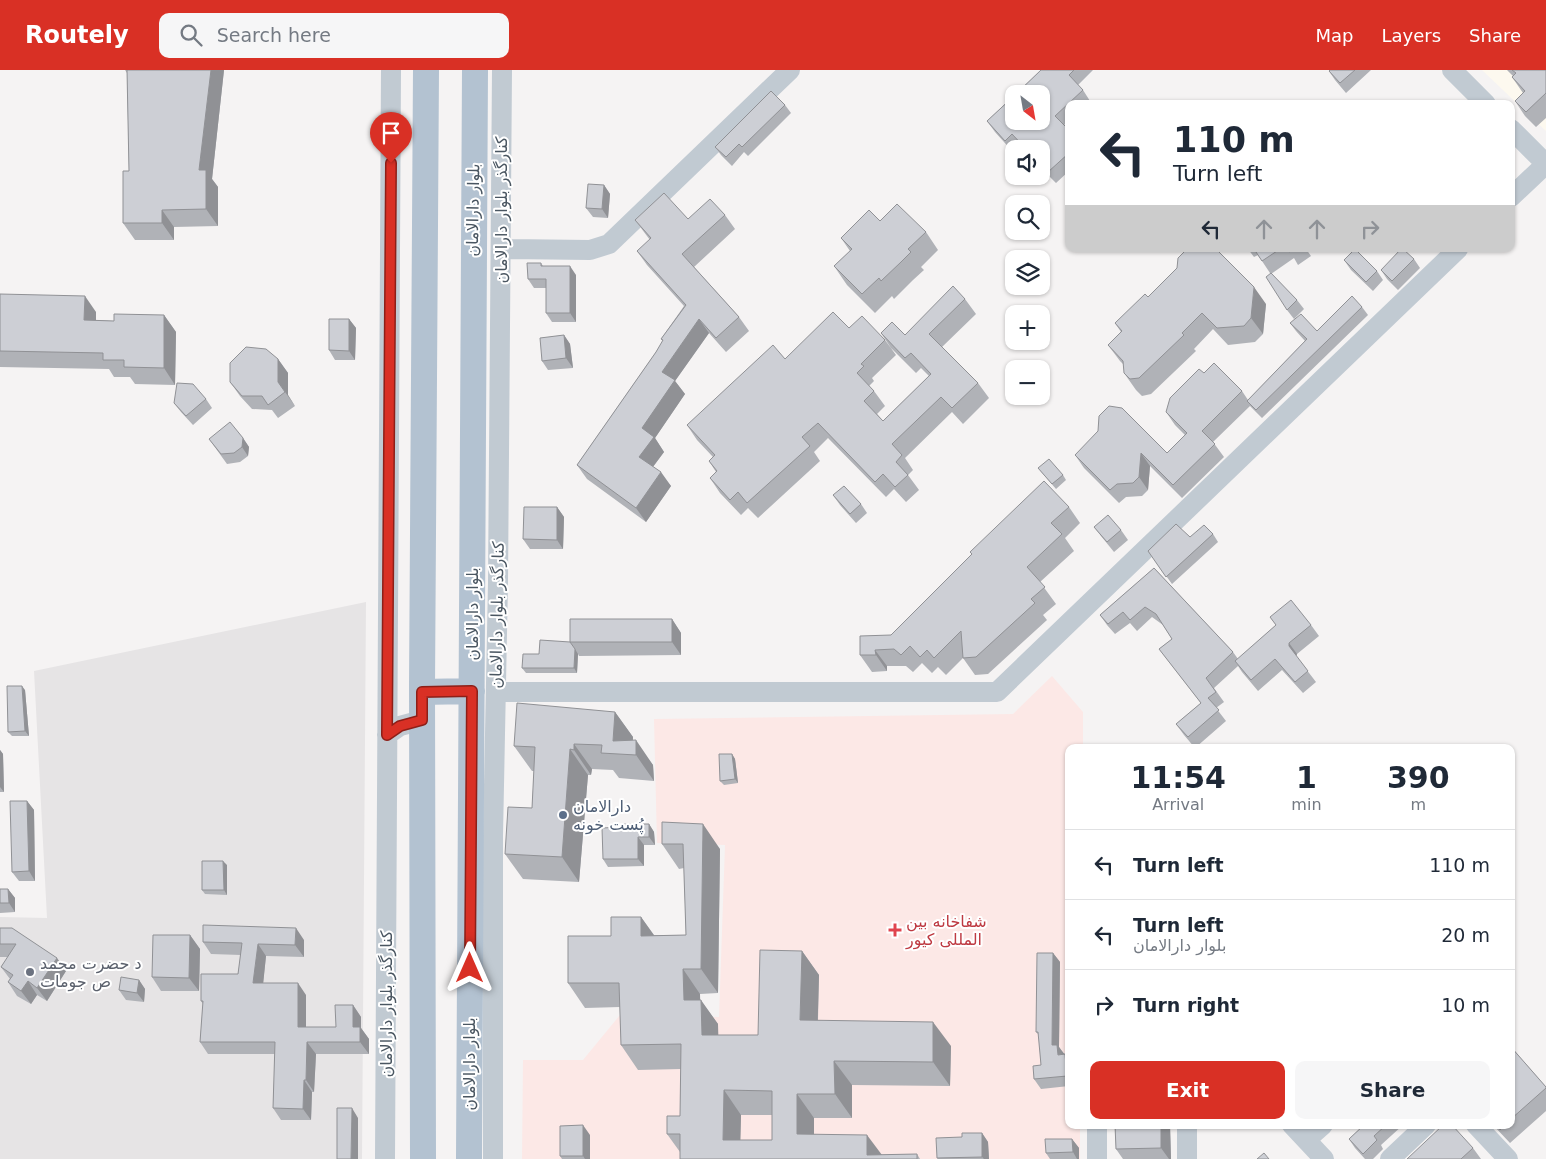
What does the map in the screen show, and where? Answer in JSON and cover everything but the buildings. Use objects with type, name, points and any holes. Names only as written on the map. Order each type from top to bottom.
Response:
[{"type":"main road","points":[[423,1159],[422,692],[426,70]]},
{"type":"main road","name":"بلوار دارالامان","points":[[469,1159],[484,691],[475,70]]},
{"type":"main road","points":[[422,692],[484,691]]},
{"type":"street","name":"کنارگذر بلوار دارالامان","points":[[385,1159],[391,70]]},
{"type":"street","name":"کنارگذر بلوار دارالامان","points":[[492,1159],[493,836],[484,691],[501,249],[502,70]]},
{"type":"street","points":[[501,249],[590,250],[609,244],[790,70]]},
{"type":"street","points":[[1452,70],[1482,100]]},
{"type":"street","points":[[1515,133],[1546,164],[1515,193]]},
{"type":"street","points":[[484,691],[996,692],[1455,252]]},
{"type":"street","points":[[387,735],[400,726],[422,720]]},
{"type":"street","points":[[1097,1129],[1097,1159]]},
{"type":"street","points":[[1186,1129],[1187,1159]]},
{"type":"street","points":[[1296,1129],[1324,1159]]},
{"type":"street","points":[[1306,1140],[1318,1129]]},
{"type":"street","points":[[1390,1159],[1422,1129]]},
{"type":"street","points":[[1480,1129],[1508,1159]]},
{"type":"shaded area","points":[[1482,70],[1546,70],[1546,131],[1515,100]]},
{"type":"shaded area","points":[[366,602],[362,1159],[0,1159],[0,917],[47,918],[34,671]]},
{"type":"shaded area","name":"شفاخانه بین المللی کیور","points":[[1052,676],[1083,712],[1083,744],[1065,744],[1065,1129],[1080,1129],[1080,1159],[522,1159],[523,1060],[583,1060],[620,1015],[719,1017],[725,845],[657,843],[654,719],[1013,714]]},
{"type":"place","name":"دارالامان پُست خونه","points":[[563,815]]},
{"type":"place","name":"شفاخانه بین المللی کیور","points":[[895,930]]},
{"type":"place","name":"د حضرت محمد ص جومات","points":[[30,972]]},
{"type":"route","points":[[391,163],[387,735],[400,726],[422,720],[422,692],[472,691],[470,968]]}]
